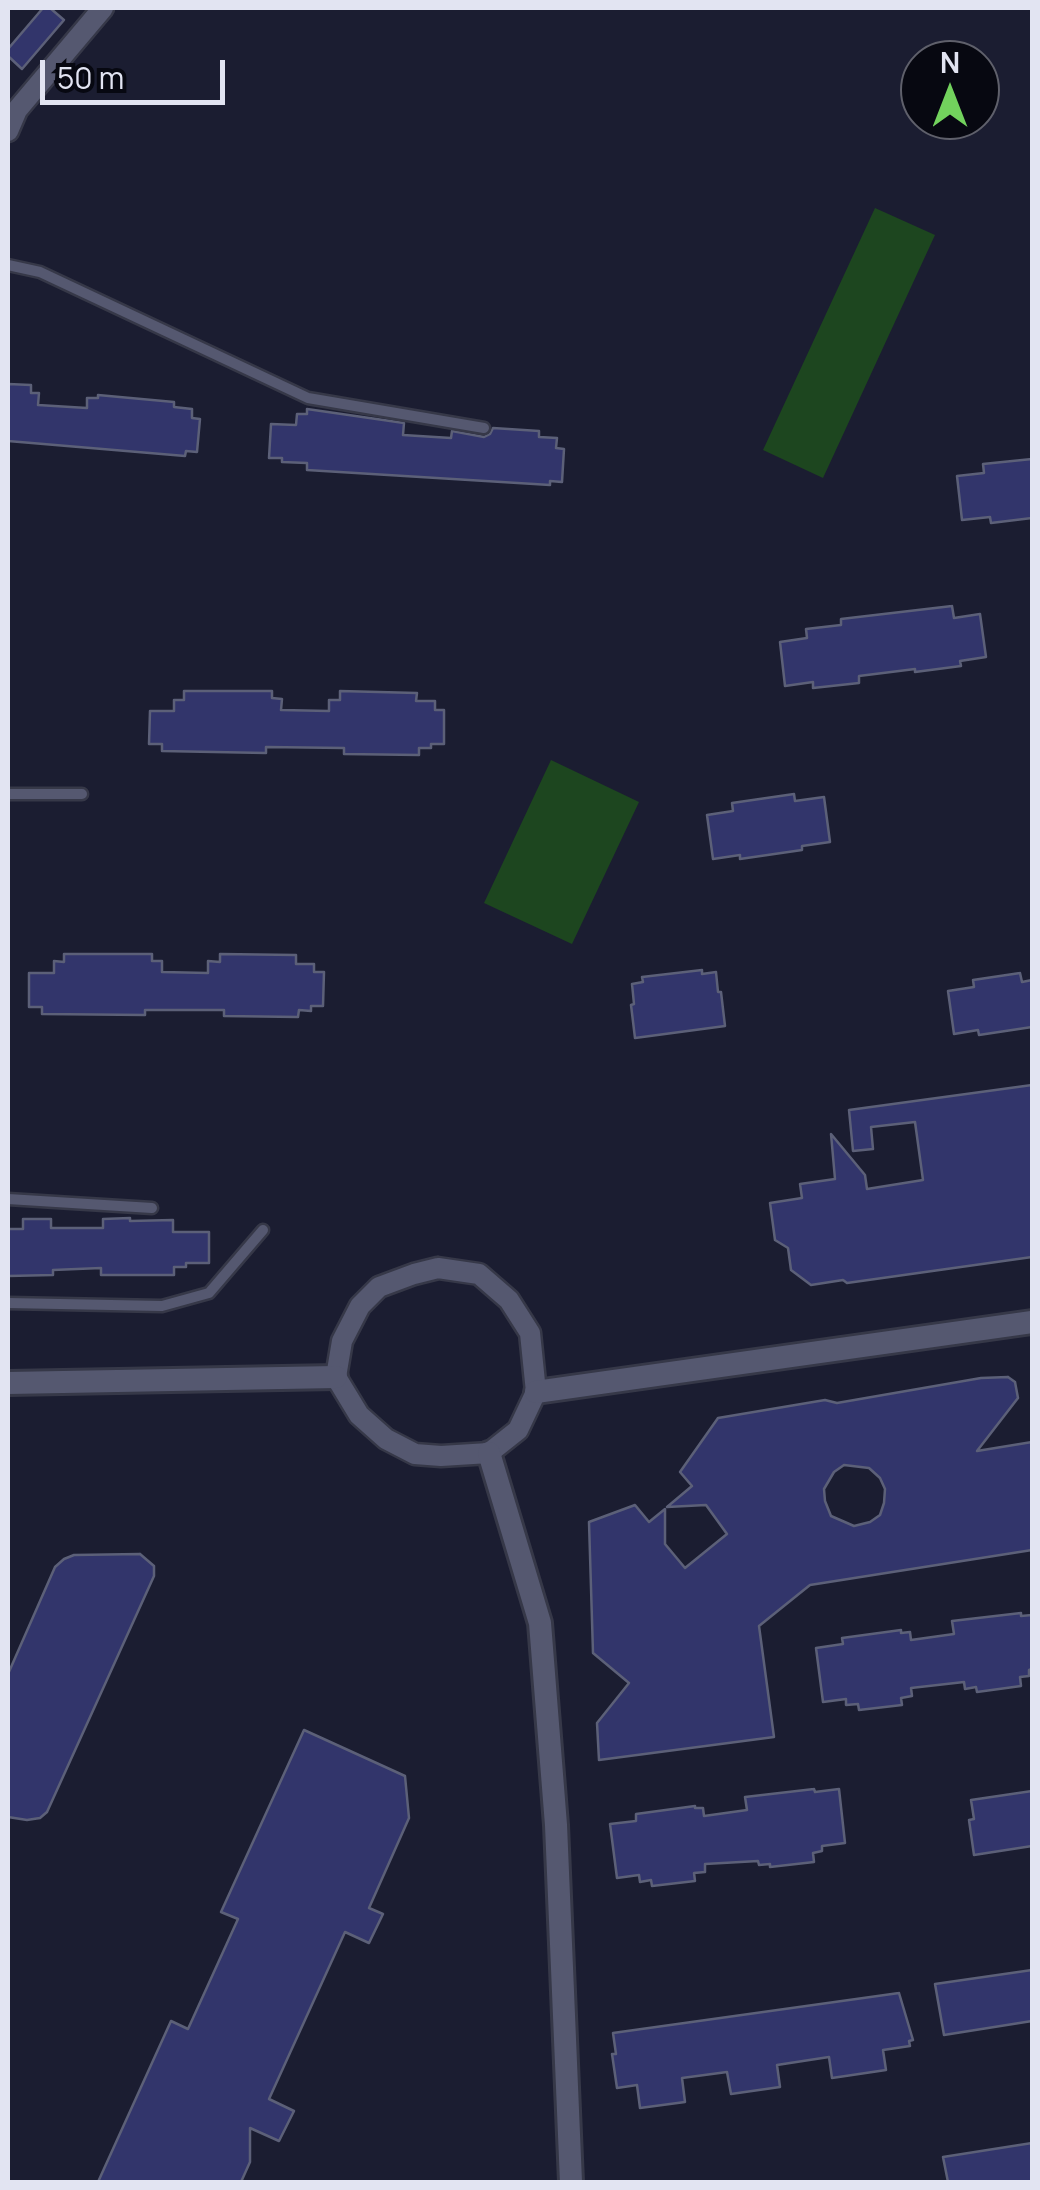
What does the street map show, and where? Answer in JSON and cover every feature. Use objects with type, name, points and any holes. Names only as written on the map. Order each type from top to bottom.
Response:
[{"type":"street","points":[[8,131],[18,110],[103,8]]},
{"type":"street","points":[[438,1268],[479,1274],[509,1300],[530,1333],[536,1392],[518,1430],[489,1453],[441,1456],[415,1454],[386,1439],[358,1415],[336,1377],[342,1340],[360,1306],[378,1287],[438,1268]]},
{"type":"street","points":[[536,1392],[1032,1322]]},
{"type":"street","points":[[8,1383],[336,1377]]},
{"type":"street","points":[[489,1453],[540,1623],[556,1825],[571,2182]]},
{"type":"lane","points":[[8,265],[40,272],[308,398],[484,428]]},
{"type":"lane","points":[[8,794],[82,794]]},
{"type":"lane","points":[[8,1199],[152,1208]]},
{"type":"lane","points":[[8,1303],[162,1306],[209,1293],[263,1230]]},
{"type":"green space","points":[[875,208],[935,235],[823,478],[763,450]]},
{"type":"green space","points":[[551,760],[639,802],[572,944],[484,903]]},
{"type":"building","points":[[43,8],[50,8],[64,20],[22,69],[8,56],[8,49]]},
{"type":"building","points":[[8,384],[31,385],[31,393],[39,393],[38,405],[87,408],[87,398],[98,395],[174,402],[174,407],[192,409],[192,418],[200,419],[197,452],[186,451],[185,456],[8,441]]},
{"type":"building","points":[[307,409],[404,423],[403,435],[451,438],[452,431],[484,437],[493,428],[539,431],[539,437],[557,438],[556,448],[564,449],[562,482],[550,481],[550,485],[307,470],[307,463],[269,458],[271,424],[296,425],[297,414],[307,414]]},
{"type":"building","points":[[1032,459],[1032,518],[991,523],[990,517],[962,520],[957,476],[984,473],[983,464]]},
{"type":"building","points":[[952,606],[954,618],[980,614],[986,657],[960,661],[961,666],[859,676],[859,683],[813,688],[813,682],[785,686],[780,642],[807,638],[806,629],[841,625],[841,619]]},
{"type":"building","points":[[184,691],[272,691],[272,698],[282,699],[281,710],[329,711],[329,700],[340,700],[340,691],[417,693],[416,701],[435,701],[435,710],[444,710],[444,744],[419,748],[419,755],[344,754],[344,748],[266,747],[266,753],[162,751],[162,744],[149,744],[150,711],[174,711],[174,700],[184,700]]},
{"type":"building","points":[[794,794],[795,801],[824,797],[830,842],[802,846],[802,850],[713,859],[707,815],[733,811],[732,803]]},
{"type":"building","points":[[64,954],[152,954],[152,961],[162,961],[162,972],[208,973],[208,961],[220,962],[220,954],[296,955],[296,964],[314,964],[314,972],[324,972],[323,1006],[299,1010],[298,1017],[224,1016],[224,1010],[145,1010],[145,1015],[42,1014],[42,1007],[29,1007],[29,973],[54,973],[54,961],[64,962]]},
{"type":"building","points":[[702,970],[702,974],[716,972],[725,1026],[635,1038],[632,984],[643,982],[642,977]]},
{"type":"building","points":[[1020,973],[1022,982],[1032,980],[1032,1027],[979,1035],[978,1030],[954,1034],[948,991],[974,987],[973,980]]},
{"type":"building","points":[[1032,1085],[1032,1257],[811,1285],[791,1270],[788,1248],[775,1240],[770,1203],[802,1198],[800,1184],[835,1179],[831,1134],[865,1175],[867,1189],[923,1180],[915,1122],[871,1127],[873,1149],[853,1151],[849,1110]]},
{"type":"building","points":[[23,1219],[51,1219],[51,1228],[103,1228],[103,1219],[173,1220],[173,1232],[209,1232],[209,1263],[174,1267],[174,1275],[101,1275],[101,1268],[8,1276],[8,1229],[23,1229]]},
{"type":"building","points":[[1008,1377],[1015,1382],[1018,1398],[977,1451],[1032,1442],[1032,1550],[810,1585],[759,1626],[774,1737],[599,1760],[597,1723],[629,1683],[593,1653],[589,1522],[635,1505],[649,1522],[665,1509],[665,1544],[685,1568],[727,1534],[706,1505],[667,1507],[692,1486],[680,1472],[718,1418],[825,1400],[837,1403],[981,1378]],"holes":[[[844,1465],[869,1468],[885,1489],[880,1515],[854,1526],[831,1516],[824,1489],[834,1472]]]},
{"type":"building","points":[[140,1554],[154,1566],[154,1576],[47,1812],[27,1820],[8,1817],[8,1674],[55,1567],[74,1555]]},
{"type":"building","points":[[1032,1615],[1032,1669],[1029,1676],[1020,1677],[1021,1686],[977,1692],[976,1687],[965,1689],[964,1682],[911,1688],[912,1696],[901,1698],[902,1705],[859,1710],[858,1704],[846,1705],[846,1699],[823,1702],[816,1648],[843,1644],[842,1638],[901,1630],[910,1632],[911,1640],[954,1634],[952,1621]]},
{"type":"building","points":[[304,1730],[405,1776],[409,1818],[369,1908],[383,1914],[369,1943],[345,1932],[269,2099],[294,2111],[279,2141],[250,2128],[250,2162],[241,2182],[98,2182],[171,2021],[188,2029],[238,1919],[221,1912]]},
{"type":"building","points":[[839,1789],[845,1843],[822,1846],[822,1851],[813,1853],[814,1862],[770,1867],[759,1865],[758,1861],[705,1864],[705,1872],[694,1873],[695,1881],[652,1886],[651,1880],[640,1882],[639,1875],[617,1878],[610,1824],[636,1821],[636,1814],[695,1806],[703,1808],[704,1816],[747,1810],[745,1797]]},
{"type":"building","points":[[1032,1791],[1032,1846],[974,1855],[969,1820],[974,1819],[971,1800]]},
{"type":"building","points":[[1032,1970],[1032,2021],[944,2035],[935,1984]]},
{"type":"building","points":[[899,1993],[913,2040],[909,2041],[910,2046],[883,2050],[886,2070],[832,2078],[829,2057],[777,2065],[780,2087],[731,2094],[727,2072],[682,2078],[685,2102],[640,2108],[637,2085],[617,2088],[613,2033]]},
{"type":"building","points":[[1032,2143],[1032,2182],[948,2182],[943,2157]]}]
